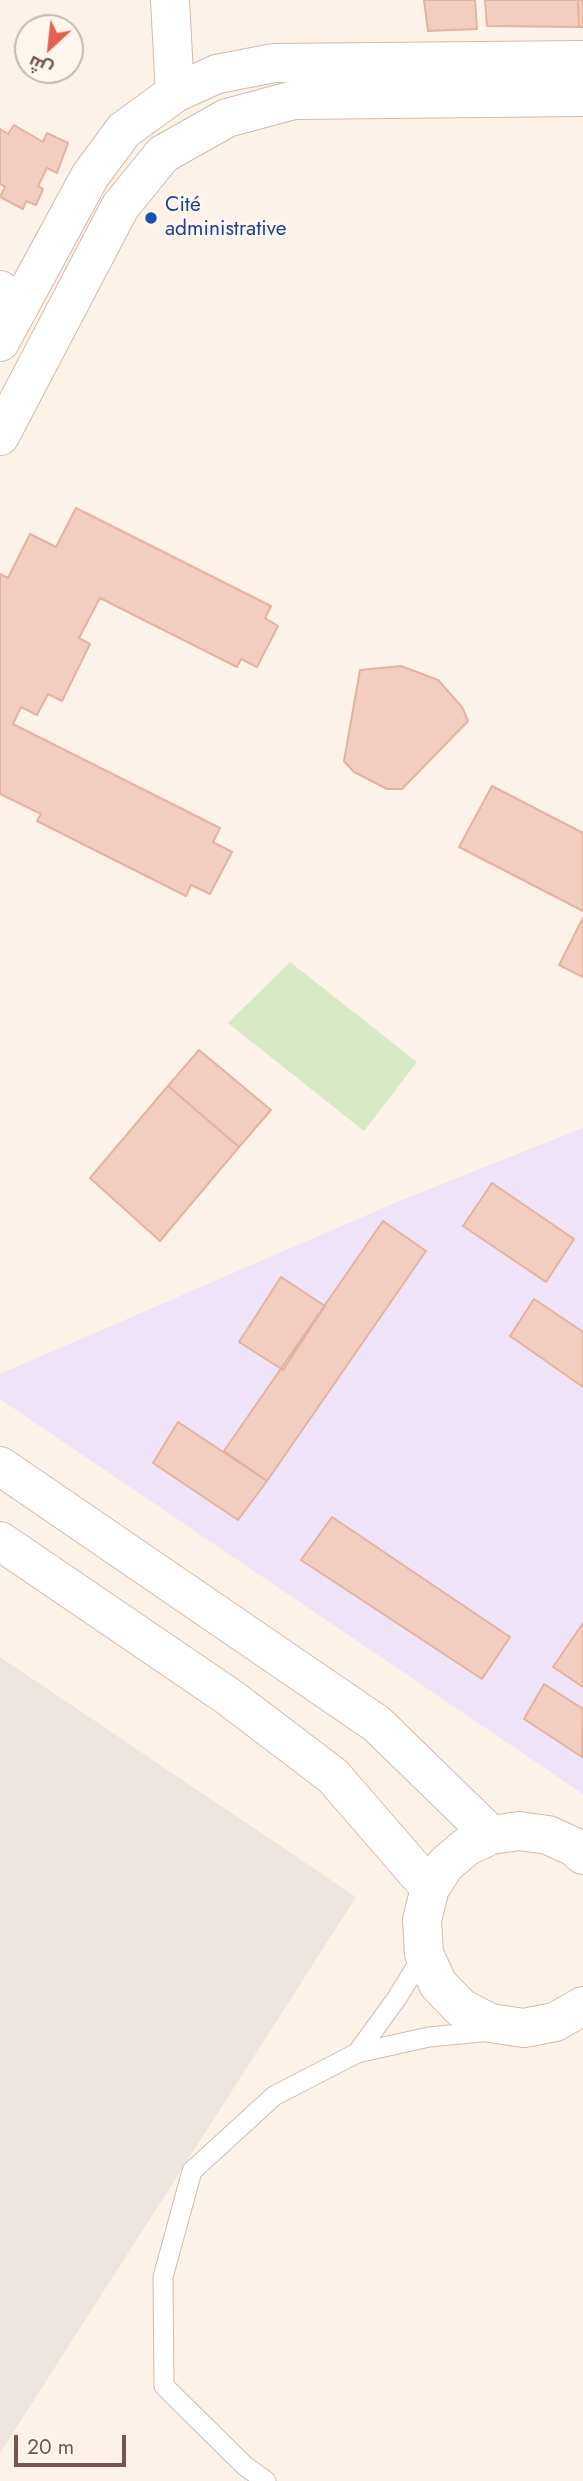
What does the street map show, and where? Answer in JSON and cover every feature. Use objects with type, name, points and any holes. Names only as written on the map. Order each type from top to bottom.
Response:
[{"type":"main road","points":[[170,0],[175,93]]},
{"type":"main road","points":[[0,342],[10,297],[90,176],[124,130],[175,93],[217,74],[274,63],[583,60]]},
{"type":"main road","points":[[0,436],[120,207],[163,154],[227,118],[293,100],[583,97]]},
{"type":"main road","points":[[0,1466],[377,1724],[491,1835]]},
{"type":"main road","points":[[0,1541],[229,1697],[333,1776],[430,1888]]},
{"type":"main road","points":[[583,1855],[574,1847],[548,1835],[519,1831],[491,1835],[466,1847],[445,1865],[430,1888],[422,1920],[424,1954],[438,1984],[461,2008],[490,2023],[524,2028],[555,2022],[583,2006]]},
{"type":"lane","points":[[357,2053],[397,1998],[424,1954]]},
{"type":"lane","points":[[266,2481],[245,2466],[164,2386],[163,2277],[192,2171],[274,2096],[357,2053],[429,2037],[524,2028]]},
{"type":"shaded area","points":[[583,1128],[583,1794],[0,1399],[0,1374],[397,1202]]},
{"type":"shaded area","points":[[0,1657],[356,1897],[0,2453]]},
{"type":"green space","points":[[290,962],[417,1062],[364,1131],[228,1023]]},
{"type":"building","points":[[424,0],[475,0],[477,29],[428,31]]},
{"type":"building","points":[[485,0],[578,0],[579,27],[487,26]]},
{"type":"building","points":[[578,0],[583,0],[583,27],[579,27]]},
{"type":"building","points":[[14,125],[43,142],[47,133],[68,143],[57,173],[47,168],[38,186],[43,189],[36,205],[26,201],[23,209],[0,197],[5,187],[0,184],[0,129],[8,134]]},
{"type":"building","points":[[76,508],[271,606],[265,618],[278,626],[257,667],[241,659],[237,667],[100,598],[79,638],[90,644],[62,701],[48,694],[37,715],[21,707],[13,724],[220,828],[213,842],[232,852],[210,894],[191,885],[186,896],[37,821],[41,814],[0,794],[0,574],[8,578],[30,534],[56,547]]},
{"type":"building","points":[[401,666],[438,680],[462,707],[468,721],[402,789],[387,789],[354,772],[344,761],[360,670]]},
{"type":"building","points":[[492,786],[583,833],[583,911],[459,847]]},
{"type":"building","points":[[583,918],[583,977],[559,965]]},
{"type":"building","points":[[199,1050],[271,1110],[239,1147],[168,1086]]},
{"type":"building","points":[[168,1086],[239,1147],[160,1241],[90,1178]]},
{"type":"building","points":[[492,1183],[574,1239],[546,1282],[463,1226]]},
{"type":"building","points":[[383,1221],[426,1251],[267,1481],[224,1451]]},
{"type":"building","points":[[281,1277],[325,1306],[283,1370],[239,1342]]},
{"type":"building","points":[[534,1299],[583,1332],[583,1387],[510,1336]]},
{"type":"building","points":[[178,1422],[267,1481],[238,1520],[153,1463]]},
{"type":"building","points":[[332,1517],[510,1637],[482,1679],[301,1560]]},
{"type":"building","points":[[583,1623],[583,1687],[553,1667]]},
{"type":"building","points":[[544,1684],[583,1709],[582,1757],[524,1719]]},
{"type":"place","name":"Cité administrative","points":[[151,218]]}]
